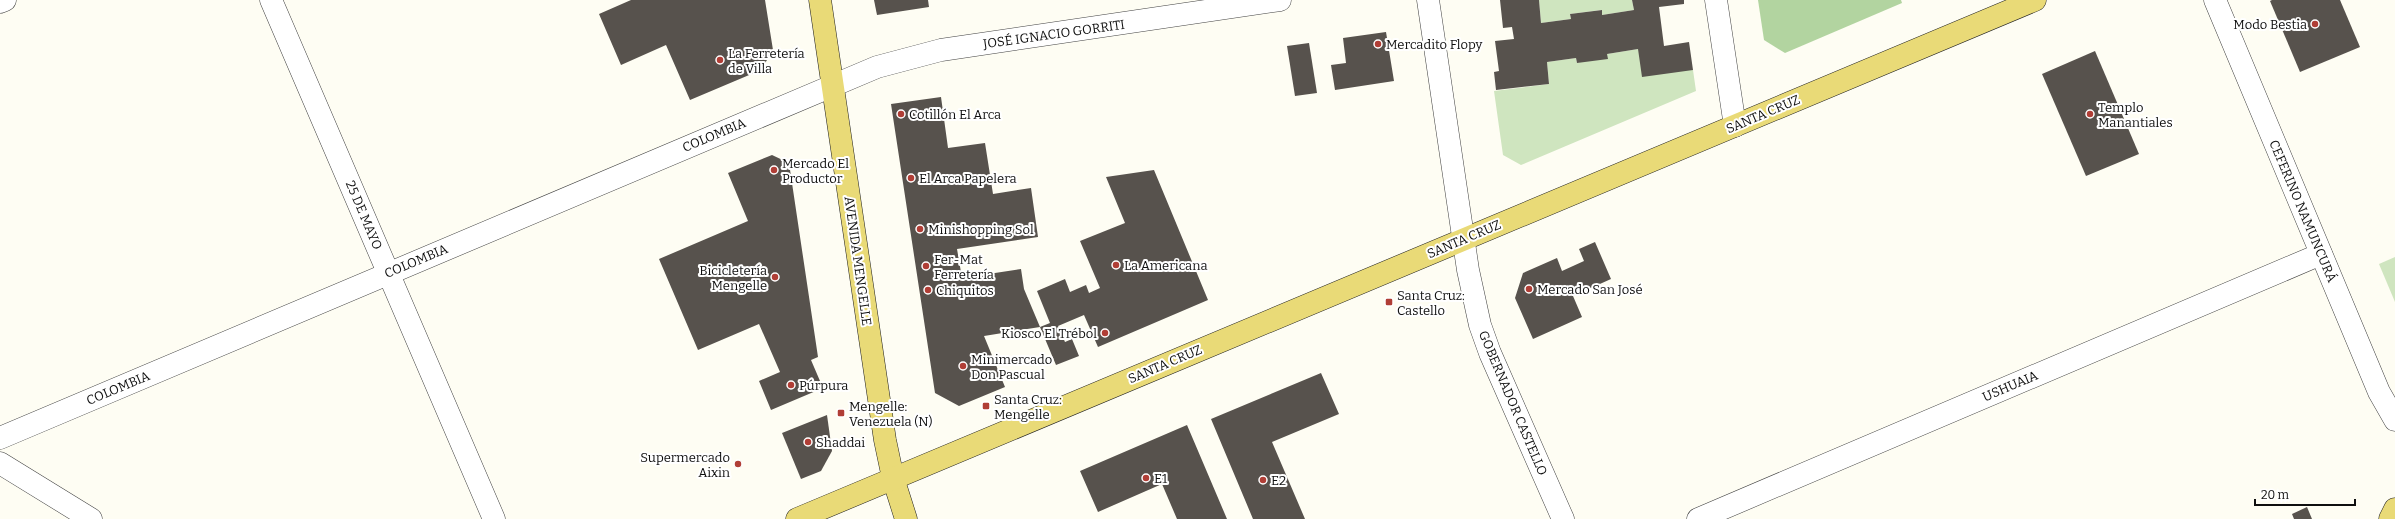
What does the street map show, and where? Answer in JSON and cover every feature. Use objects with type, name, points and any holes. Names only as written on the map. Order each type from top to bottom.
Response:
[{"type":"main road","name":"AVENIDA MENGELLE","points":[[820,0],[885,440],[893,478],[906,519]]},
{"type":"main road","name":"SANTA CRUZ","points":[[797,519],[2035,0]]},
{"type":"main road","points":[[2390,519],[2395,508]]},
{"type":"street","points":[[0,2],[5,0]]},
{"type":"street","name":"25 DE MAYO","points":[[271,0],[494,519]]},
{"type":"street","name":"JOSÉ IGNACIO GORRITI","points":[[832,85],[877,67],[941,50],[1280,0]]},
{"type":"street","name":"GOBERNADOR CASTELLO","points":[[1428,0],[1473,297],[1483,332],[1563,519]]},
{"type":"street","points":[[1716,0],[1735,126]]},
{"type":"street","name":"CEFERINO NAMUNCURÁ","points":[[2215,0],[2379,392],[2395,420]]},
{"type":"street","name":"COLOMBIA","points":[[0,438],[832,85]]},
{"type":"street","name":"USHUAIA","points":[[1698,519],[2321,254]]},
{"type":"street","points":[[0,463],[91,519]]},
{"type":"green space","points":[[1539,0],[1632,0],[1634,10],[1602,15],[1601,10],[1570,14],[1571,19],[1541,23]]},
{"type":"green space","points":[[1758,0],[1901,0],[1902,3],[1785,53],[1764,40]]},
{"type":"green space","points":[[1638,49],[1693,70],[1696,91],[1521,165],[1503,155],[1494,91],[1549,84],[1547,62],[1576,58],[1577,63],[1607,54]]},
{"type":"green space","points":[[2395,257],[2395,302],[2379,264]]},
{"type":"building","points":[[631,0],[765,0],[773,50],[761,70],[690,100],[666,45],[621,65],[599,14]]},
{"type":"building","points":[[874,0],[928,0],[929,7],[877,15]]},
{"type":"building","points":[[1500,0],[1539,0],[1541,23],[1571,19],[1570,14],[1602,10],[1602,15],[1634,10],[1632,0],[1684,0],[1684,4],[1659,7],[1664,46],[1689,42],[1693,70],[1642,77],[1638,49],[1607,54],[1608,59],[1577,63],[1576,58],[1547,62],[1549,84],[1496,90],[1494,72],[1499,71],[1495,41],[1514,39],[1512,27],[1503,28]]},
{"type":"building","name":"Modo Bestia","points":[[2340,0],[2360,47],[2300,72],[2270,1]]},
{"type":"building","points":[[1386,32],[1394,81],[1335,90],[1331,65],[1346,63],[1343,38]]},
{"type":"building","points":[[1309,43],[1317,93],[1295,96],[1287,46]]},
{"type":"building","name":"Templo Manantiales","points":[[2095,51],[2139,154],[2086,176],[2042,74]]},
{"type":"building","points":[[941,97],[948,148],[985,143],[993,194],[1031,188],[1038,237],[957,249],[962,278],[1021,269],[1024,289],[1040,327],[984,336],[1005,387],[959,406],[935,393],[891,104]]},
{"type":"building","points":[[772,155],[789,163],[818,357],[811,360],[823,388],[771,410],[759,381],[780,372],[759,324],[698,350],[659,259],[748,221],[728,173]]},
{"type":"building","points":[[1154,170],[1208,300],[1098,347],[1084,315],[1058,326],[1065,342],[1072,339],[1079,356],[1056,365],[1040,327],[1050,323],[1037,291],[1065,279],[1070,292],[1086,285],[1089,293],[1100,288],[1080,241],[1125,223],[1106,177]]},
{"type":"building","points":[[1595,242],[1611,279],[1573,296],[1582,317],[1533,339],[1515,298],[1523,273],[1557,258],[1562,271],[1584,261],[1579,249]]},
{"type":"building","name":"E2","points":[[1321,373],[1339,414],[1272,442],[1305,519],[1253,519],[1211,419]]},
{"type":"building","name":"Shaddai","points":[[827,415],[832,451],[821,471],[801,479],[782,433]]},
{"type":"building","name":"E1","points":[[1187,425],[1227,519],[1177,519],[1162,484],[1098,512],[1080,471]]},
{"type":"building","points":[[2307,507],[2312,519],[2294,519],[2292,514]]},
{"type":"place","name":"Modo Bestia","points":[[2315,24]]},
{"type":"place","name":"Mercadito Flopy","points":[[1378,44]]},
{"type":"place","name":"La Ferretería de Villa","points":[[720,60]]},
{"type":"place","name":"Cotillón El Arca","points":[[901,114]]},
{"type":"place","name":"Templo Manantiales","points":[[2090,114]]},
{"type":"place","name":"Mercado El Productor","points":[[774,170]]},
{"type":"place","name":"El Arca Papelera","points":[[911,178]]},
{"type":"place","name":"Minishopping Sol","points":[[920,229]]},
{"type":"place","name":"La Americana","points":[[1116,265]]},
{"type":"place","name":"Fer-Mat Ferretería","points":[[926,266]]},
{"type":"place","name":"Bicicletería Mengelle","points":[[775,277]]},
{"type":"place","name":"Mercado San José","points":[[1529,289]]},
{"type":"place","name":"Chiquitos","points":[[928,290]]},
{"type":"place","name":"Santa Cruz: Castello","points":[[1389,302]]},
{"type":"place","name":"Kiosco El Trébol","points":[[1105,333]]},
{"type":"place","name":"Minimercado Don Pascual","points":[[963,366]]},
{"type":"place","name":"Púrpura","points":[[791,385]]},
{"type":"place","name":"Santa Cruz: Mengelle","points":[[986,406]]},
{"type":"place","name":"Mengelle: Venezuela (N)","points":[[841,413]]},
{"type":"place","name":"Shaddai","points":[[808,442]]},
{"type":"place","name":"Supermercado Aixin","points":[[738,464]]},
{"type":"place","name":"E1","points":[[1146,478]]},
{"type":"place","name":"E2","points":[[1263,480]]}]
